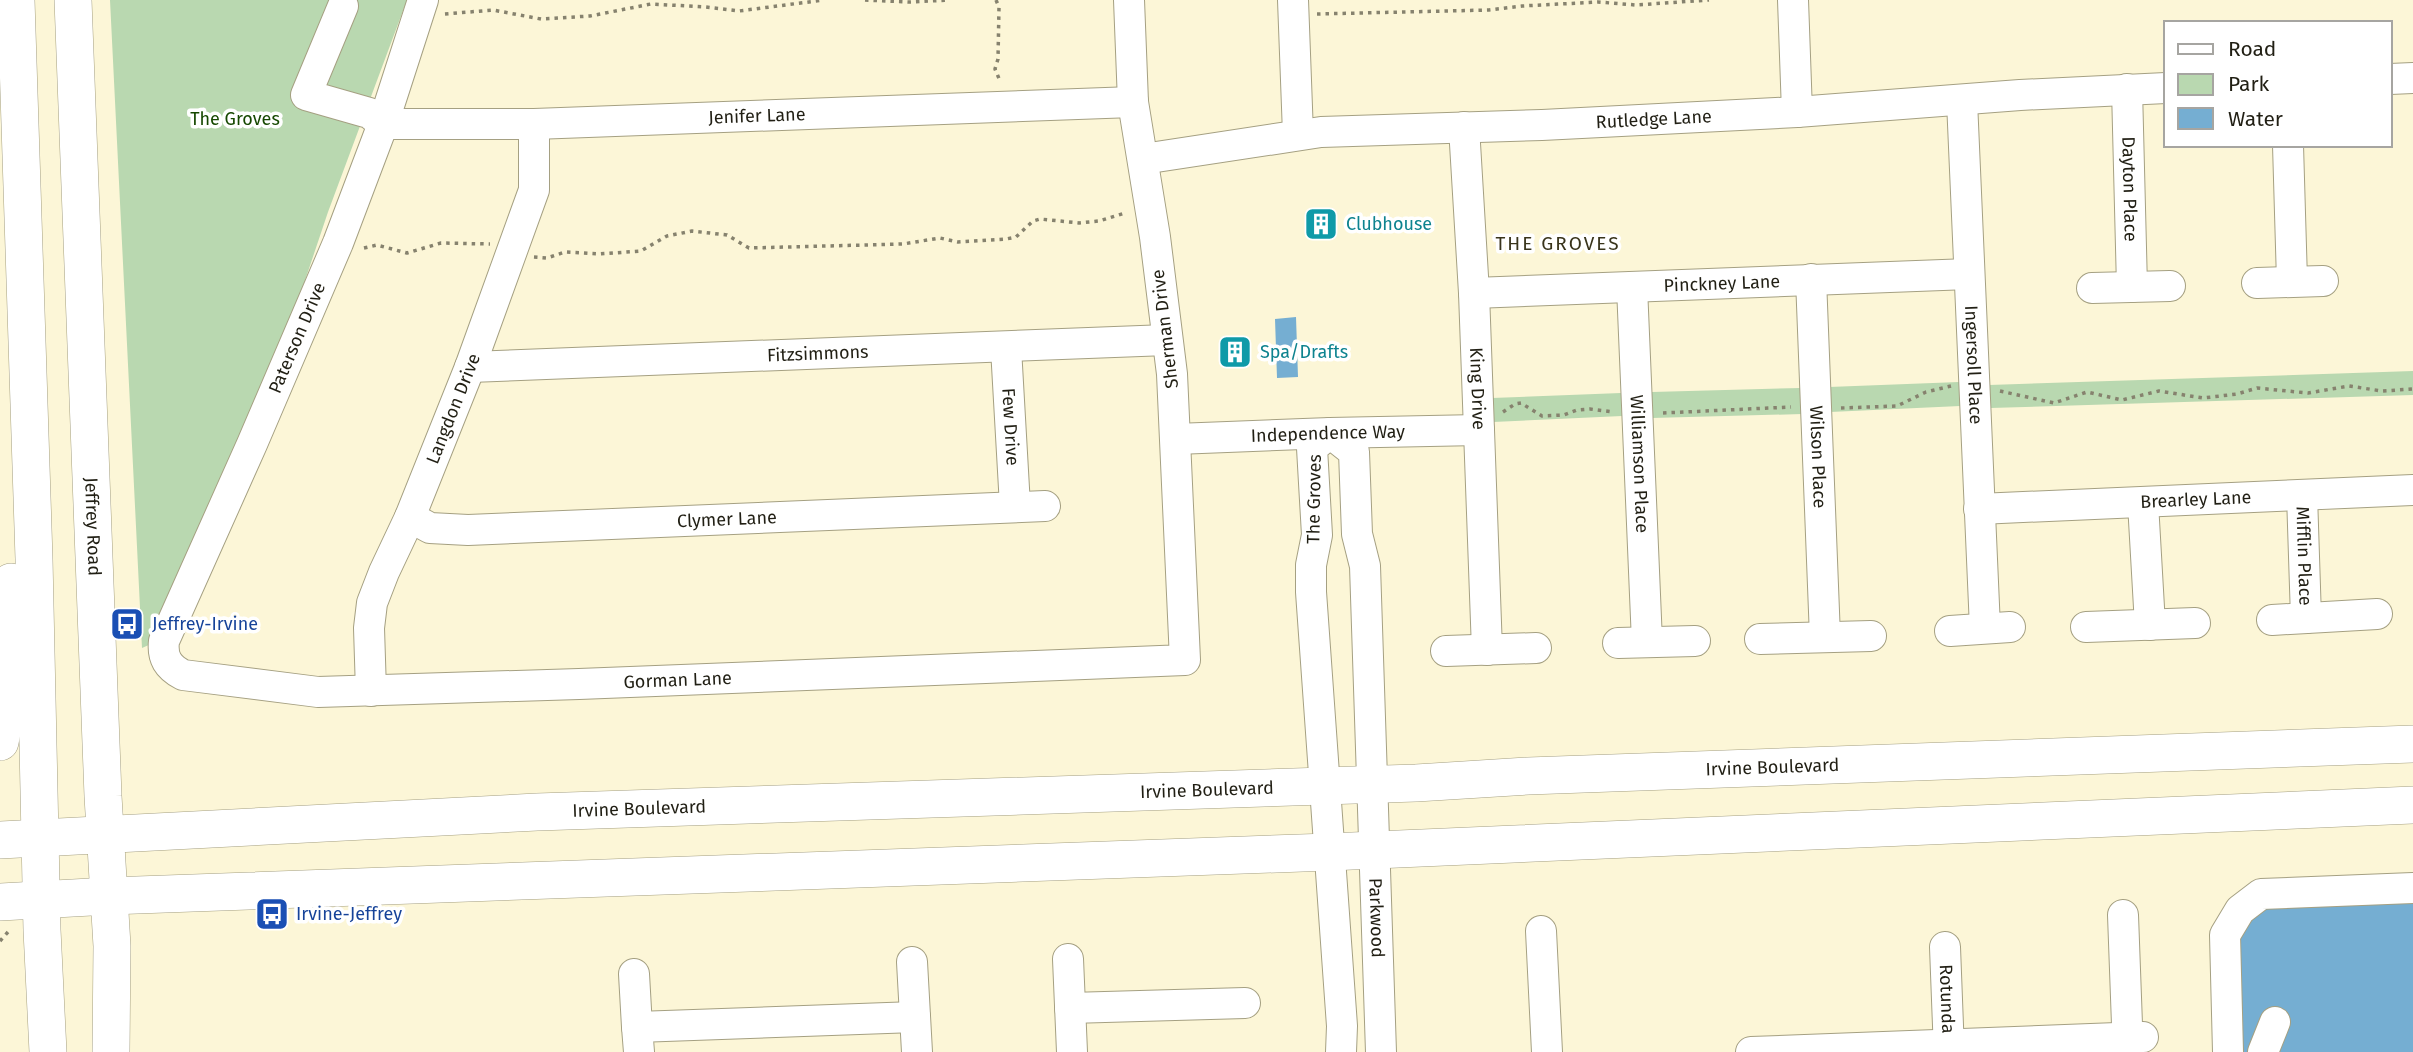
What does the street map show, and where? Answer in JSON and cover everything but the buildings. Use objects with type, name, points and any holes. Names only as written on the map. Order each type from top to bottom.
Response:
[{"type":"main road","points":[[16,0],[48,1052]]},
{"type":"main road","name":"Jeffrey Road","points":[[73,0],[105,835],[112,946],[111,1052]]},
{"type":"main road","points":[[0,742],[8,701],[11,547],[29,450]]},
{"type":"main road","name":"Irvine Boulevard","points":[[0,840],[537,812],[1324,786],[1528,776],[2413,744]]},
{"type":"main road","points":[[4,917],[42,899],[1329,852],[2413,805]]},
{"type":"street","name":"Sherman Drive","points":[[1129,0],[1133,102],[1172,374],[1185,660]]},
{"type":"street","points":[[1793,0],[1797,112]]},
{"type":"street","name":"Paterson Drive","points":[[172,669],[165,659],[164,640],[338,243],[383,124],[421,5]]},
{"type":"street","points":[[343,6],[306,94],[369,113],[383,124]]},
{"type":"street","points":[[1293,7],[1298,134]]},
{"type":"street","points":[[2392,79],[2413,78]]},
{"type":"street","name":"Rutledge Lane","points":[[1143,159],[1298,134],[1797,112],[2020,95],[2164,88]]},
{"type":"street","name":"Dayton Place","points":[[2127,89],[2132,287]]},
{"type":"street","name":"Ingersoll Place","points":[[1950,631],[1998,628],[1979,509],[1962,101]]},
{"type":"street","name":"Jenifer Lane","points":[[383,124],[534,124],[1133,102]]},
{"type":"street","name":"Langdon Drive","points":[[371,691],[369,628],[372,603],[383,572],[410,517],[470,367],[534,190],[534,124]]},
{"type":"street","name":"King Drive","points":[[1464,127],[1474,293],[1487,650]]},
{"type":"street","points":[[2288,147],[2292,281]]},
{"type":"street","name":"Pinckney Lane","points":[[1474,293],[1969,274]]},
{"type":"street","name":"Wilson Place","points":[[1811,279],[1825,637]]},
{"type":"street","points":[[2256,283],[2323,281]]},
{"type":"street","name":"Williamson Place","points":[[1632,286],[1638,413],[1633,643],[1695,641]]},
{"type":"street","points":[[2092,288],[2170,286]]},
{"type":"street","name":"Fitzsimmons","points":[[470,367],[1167,340]]},
{"type":"street","name":"Few Drive","points":[[1006,348],[1015,506]]},
{"type":"street","name":"Independence Way","points":[[1176,439],[1479,430]]},
{"type":"street","name":"The Groves","points":[[1329,852],[1311,565],[1317,535],[1312,448],[1330,433],[1353,452],[1357,534],[1365,566],[1367,592],[1373,784]]},
{"type":"street","name":"Brearley Lane","points":[[1979,509],[2413,490]]},
{"type":"street","name":"Mifflin Place","points":[[2302,495],[2306,618]]},
{"type":"street","points":[[2143,503],[2150,625]]},
{"type":"street","name":"Clymer Lane","points":[[410,517],[430,528],[468,530],[1045,506]]},
{"type":"street","points":[[2272,620],[2377,614]]},
{"type":"street","points":[[2087,627],[2195,623]]},
{"type":"street","points":[[1760,639],[1871,636]]},
{"type":"street","points":[[1446,651],[1536,648]]},
{"type":"street","name":"Gorman Lane","points":[[172,669],[183,675],[318,692],[1185,660]]},
{"type":"street","name":"Parkwood","points":[[1373,784],[1381,1052]]},
{"type":"street","points":[[1329,852],[1342,1026],[1341,1052]]},
{"type":"street","points":[[2228,1052],[2225,935],[2240,909],[2261,894],[2413,888]]},
{"type":"street","points":[[1770,1052],[2133,1042],[2123,915]]},
{"type":"street","points":[[1541,931],[1547,1052]]},
{"type":"street","name":"Rotunda","points":[[1945,947],[1948,1048]]},
{"type":"street","points":[[1068,960],[1072,1052]]},
{"type":"street","points":[[912,962],[917,1052]]},
{"type":"street","points":[[634,974],[638,1039],[915,1017]]},
{"type":"street","points":[[1070,1008],[1245,1003]]},
{"type":"street","points":[[2263,1052],[2275,1022]]},
{"type":"path","points":[[421,5],[450,15],[493,10],[541,19],[590,16],[651,4],[739,12],[824,0]]},
{"type":"path","points":[[865,0],[949,0]]},
{"type":"path","points":[[996,0],[999,7],[995,69],[1001,84],[996,107]]},
{"type":"path","points":[[1293,7],[1489,10],[1598,2],[1636,5],[1709,0]]},
{"type":"path","points":[[338,243],[354,249],[377,246],[407,253],[430,244],[458,242],[495,245],[547,258],[565,252],[599,254],[641,251],[667,236],[706,231],[727,235],[750,248],[903,244],[940,238],[958,242],[1016,237],[1032,221],[1040,219],[1079,223],[1100,221],[1150,206]]},
{"type":"path","points":[[1479,430],[1504,411],[1521,403],[1542,416],[1564,415],[1590,409],[1638,413],[1897,406],[1926,392],[1954,385],[2001,391],[2047,403],[2059,402],[2087,392],[2122,400],[2159,391],[2203,398],[2237,394],[2257,388],[2308,393],[2349,386],[2382,391],[2413,388]]},
{"type":"path","points":[[0,941],[4,917]]},
{"type":"green space","name":"The Groves","points":[[110,0],[407,0],[328,212],[284,343],[151,644],[142,648]]},
{"type":"green space","points":[[2413,371],[2413,395],[1990,408],[1989,385]]},
{"type":"green space","points":[[1959,382],[1960,406],[1830,412],[1829,387]]},
{"type":"green space","points":[[1801,388],[1802,414],[1652,418],[1652,392]]},
{"type":"green space","points":[[1621,393],[1622,416],[1493,422],[1492,398]]},
{"type":"water","points":[[1296,317],[1298,377],[1277,378],[1275,319]]},
{"type":"water","points":[[2413,898],[2413,1052],[2240,1052],[2237,946],[2243,922],[2265,906]]},
{"type":"place","name":"Clubhouse","points":[[1321,224]]},
{"type":"place","name":"Spa/Drafts","points":[[1235,352]]},
{"type":"place","name":"Jeffrey-Irvine","points":[[127,624]]},
{"type":"place","name":"Irvine-Jeffrey","points":[[272,914]]},
{"type":"district","name":"THE GROVES","points":[[1558,243]]}]
